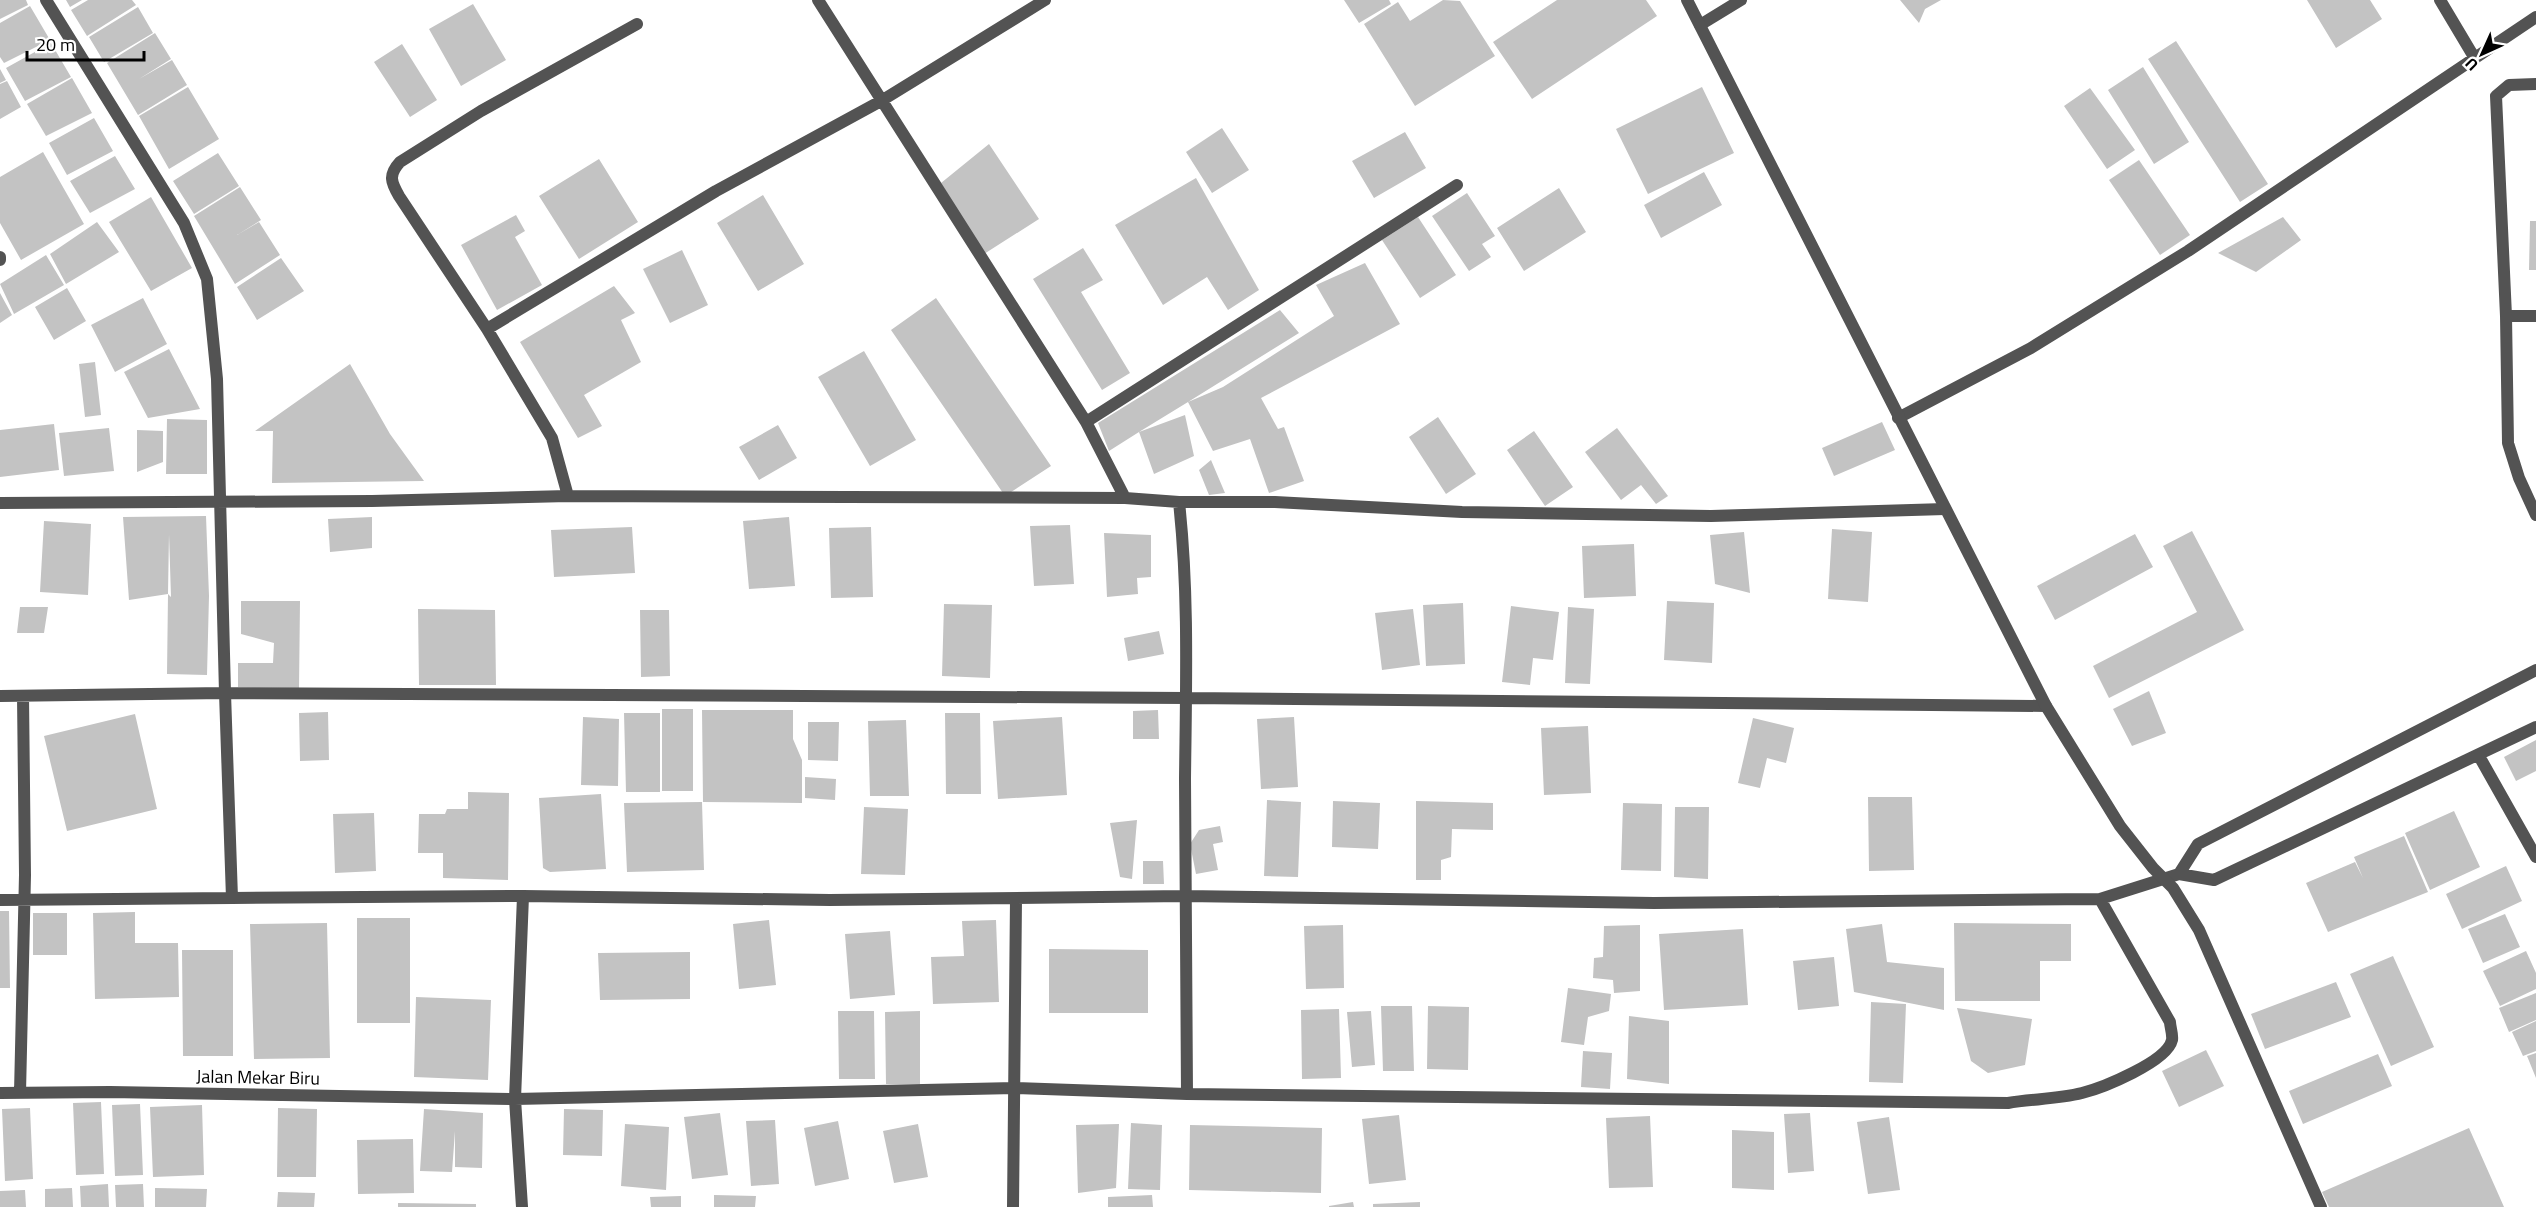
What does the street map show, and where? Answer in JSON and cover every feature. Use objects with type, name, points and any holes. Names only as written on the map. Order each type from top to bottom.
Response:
[{"type":"street","points":[[46,0],[184,224],[207,279],[217,379],[222,502],[225,693],[232,898]]},
{"type":"street","points":[[818,0],[1086,422],[1125,498]]},
{"type":"street","points":[[487,329],[716,191],[881,101],[1045,0]]},
{"type":"street","points":[[1687,0],[2046,706],[2120,826],[2153,868],[2166,879],[2199,930],[2321,1207]]},
{"type":"street","points":[[1700,25],[1741,0]]},
{"type":"street","points":[[2440,0],[2474,57]]},
{"type":"street","points":[[1898,418],[2031,348],[2188,251],[2536,17]]},
{"type":"street","points":[[567,496],[552,438],[487,329],[391,182],[393,170],[400,162],[482,111],[638,24]]},
{"type":"street","points":[[2536,84],[2509,85],[2496,96],[2506,316],[2508,443],[2519,478],[2536,515]]},
{"type":"street","points":[[1086,422],[1457,185]]},
{"type":"street","points":[[2506,316],[2536,316]]},
{"type":"street","points":[[0,503],[567,496],[1125,498],[1179,502],[1275,502],[1462,512],[1711,516],[1945,509]]},
{"type":"street","points":[[1179,502],[1185,563],[1187,1094]]},
{"type":"street","points":[[0,900],[523,896],[830,900],[1185,896],[1654,903],[2100,899],[2179,873],[2198,844],[2536,670]]},
{"type":"street","points":[[0,696],[225,693],[1186,698],[2046,706]]},
{"type":"street","points":[[20,1093],[25,900],[23,696]]},
{"type":"street","points":[[2179,873],[2214,880],[2536,727]]},
{"type":"street","points":[[2479,756],[2536,857]]},
{"type":"street","points":[[522,1207],[515,1098],[523,896]]},
{"type":"street","points":[[1013,1207],[1016,899]]},
{"type":"street","name":"Jalan Mekar Biru","points":[[0,1093],[515,1098],[1015,1088],[1187,1094],[2008,1102],[2082,1093],[2127,1075],[2163,1055],[2172,1038],[2169,1022],[2100,899]]},
{"type":"building","points":[[0,0],[26,0],[28,5],[0,19]]},
{"type":"building","points":[[66,0],[82,0],[70,7]]},
{"type":"building","points":[[88,0],[132,0],[136,5],[87,36],[71,10]]},
{"type":"building","points":[[1344,0],[1389,0],[1391,4],[1359,23]]},
{"type":"building","points":[[1443,0],[1460,1],[1495,56],[1415,106],[1364,24],[1398,2],[1410,21]]},
{"type":"building","points":[[1557,0],[1646,0],[1657,16],[1532,99],[1493,42]]},
{"type":"building","points":[[1900,0],[1941,0],[1925,9],[1919,23]]},
{"type":"building","points":[[2307,0],[2370,0],[2382,19],[2336,48]]},
{"type":"building","points":[[473,4],[506,60],[461,86],[429,29]]},
{"type":"building","points":[[30,6],[50,40],[4,63],[0,57],[0,23]]},
{"type":"building","points":[[138,7],[153,33],[104,62],[89,37]]},
{"type":"building","points":[[155,33],[171,59],[139,79],[172,60],[187,85],[138,115],[107,63]]},
{"type":"building","points":[[2176,41],[2268,184],[2240,202],[2148,59]]},
{"type":"building","points":[[51,43],[71,77],[25,101],[6,68]]},
{"type":"building","points":[[402,44],[437,100],[410,117],[374,62]]},
{"type":"building","points":[[2143,67],[2189,142],[2154,164],[2108,90]]},
{"type":"building","points":[[0,69],[6,80],[0,83]]},
{"type":"building","points":[[72,78],[92,113],[46,136],[27,104]]},
{"type":"building","points":[[7,81],[21,107],[0,119],[0,84]]},
{"type":"building","points":[[188,87],[219,139],[169,169],[139,116]]},
{"type":"building","points":[[1702,87],[1734,153],[1648,194],[1616,129]]},
{"type":"building","points":[[2090,88],[2135,150],[2107,169],[2064,106]]},
{"type":"building","points":[[94,118],[113,151],[67,175],[49,143]]},
{"type":"building","points":[[1222,128],[1249,170],[1212,193],[1186,152]]},
{"type":"building","points":[[1405,132],[1426,168],[1374,198],[1352,161]]},
{"type":"building","points":[[989,144],[1039,219],[984,254],[941,183]]},
{"type":"building","points":[[43,152],[84,224],[21,260],[0,223],[0,177]]},
{"type":"building","points":[[218,153],[239,186],[194,214],[173,181]]},
{"type":"building","points":[[115,156],[135,189],[90,213],[70,181]]},
{"type":"building","points":[[599,159],[638,222],[579,259],[539,196]]},
{"type":"building","points":[[2139,160],[2190,235],[2160,255],[2109,180]]},
{"type":"building","points":[[1704,172],[1722,205],[1661,238],[1644,205]]},
{"type":"building","points":[[1196,178],[1259,290],[1228,310],[1207,277],[1163,305],[1115,225]]},
{"type":"building","points":[[240,187],[261,220],[237,235],[259,222],[280,255],[235,284],[194,216]]},
{"type":"building","points":[[1559,188],[1586,232],[1524,271],[1497,228]]},
{"type":"building","points":[[1467,193],[1495,236],[1482,244],[1491,257],[1469,271],[1432,216]]},
{"type":"building","points":[[763,195],[804,264],[758,291],[717,223]]},
{"type":"building","points":[[151,197],[192,268],[151,291],[109,222]]},
{"type":"building","points":[[516,215],[525,231],[515,237],[542,285],[497,310],[461,245]]},
{"type":"building","points":[[1418,217],[1456,275],[1420,298],[1382,240]]},
{"type":"building","points":[[2283,217],[2301,240],[2256,272],[2218,253]]},
{"type":"building","points":[[2530,221],[2536,221],[2536,270],[2529,270]]},
{"type":"building","points":[[97,222],[119,252],[66,284],[50,254]]},
{"type":"building","points":[[1083,248],[1103,280],[1081,292],[1130,373],[1102,390],[1033,279]]},
{"type":"building","points":[[682,250],[708,305],[670,323],[643,269]]},
{"type":"building","points":[[46,255],[64,285],[14,314],[0,284]]},
{"type":"building","points":[[281,258],[304,291],[257,320],[237,287]]},
{"type":"building","points":[[1365,263],[1400,324],[1261,398],[1278,429],[1284,427],[1304,481],[1269,493],[1250,439],[1213,451],[1188,402],[1223,387],[1334,316],[1316,285]]},
{"type":"building","points":[[614,286],[635,313],[621,320],[641,362],[584,395],[602,426],[578,438],[520,342]]},
{"type":"building","points":[[67,288],[86,321],[54,340],[35,307]]},
{"type":"building","points":[[0,293],[12,315],[0,323]]},
{"type":"building","points":[[143,298],[167,344],[115,372],[91,325]]},
{"type":"building","points":[[936,298],[1051,466],[1005,496],[891,330]]},
{"type":"building","points":[[1280,310],[1299,333],[1188,402],[1109,451],[1098,423]]},
{"type":"building","points":[[169,349],[200,409],[148,418],[124,372]]},
{"type":"building","points":[[864,351],[916,440],[870,466],[818,377]]},
{"type":"building","points":[[95,362],[101,415],[85,417],[79,364]]},
{"type":"building","points":[[350,364],[390,434],[424,481],[272,483],[273,431],[255,431]]},
{"type":"building","points":[[1185,415],[1194,456],[1154,474],[1139,432]]},
{"type":"building","points":[[1438,417],[1476,474],[1446,494],[1409,437]]},
{"type":"building","points":[[167,419],[207,420],[207,474],[166,474]]},
{"type":"building","points":[[1882,422],[1895,450],[1834,476],[1822,448]]},
{"type":"building","points":[[54,424],[59,470],[0,477],[0,430]]},
{"type":"building","points":[[778,425],[797,458],[759,480],[739,447]]},
{"type":"building","points":[[109,428],[114,471],[64,476],[59,433]]},
{"type":"building","points":[[1617,428],[1668,496],[1656,504],[1641,485],[1621,500],[1585,452]]},
{"type":"building","points":[[137,430],[163,431],[163,462],[137,472]]},
{"type":"building","points":[[1534,431],[1573,487],[1545,506],[1507,450]]},
{"type":"building","points":[[1211,460],[1225,493],[1209,495],[1199,470]]},
{"type":"building","points":[[206,516],[209,596],[207,675],[167,674],[168,594],[129,600],[123,517]],"holes":[[[169,534],[171,597],[168,594]]]},
{"type":"building","points":[[372,517],[372,548],[330,552],[328,519]]},
{"type":"building","points":[[789,517],[795,586],[749,589],[743,521]]},
{"type":"building","points":[[44,521],[91,524],[88,595],[40,592]]},
{"type":"building","points":[[1070,525],[1074,584],[1034,586],[1030,526]]},
{"type":"building","points":[[632,527],[635,573],[554,577],[551,530]]},
{"type":"building","points":[[871,527],[873,597],[831,598],[829,528]]},
{"type":"building","points":[[1832,529],[1872,532],[1868,602],[1828,599]]},
{"type":"building","points":[[2192,531],[2244,630],[2109,698],[2093,666],[2197,612],[2163,546]]},
{"type":"building","points":[[1744,532],[1750,593],[1715,584],[1710,535]]},
{"type":"building","points":[[1104,533],[1151,535],[1151,577],[1137,578],[1138,594],[1107,597]]},
{"type":"building","points":[[2135,534],[2153,567],[2055,620],[2037,586]]},
{"type":"building","points":[[1634,544],[1636,596],[1584,598],[1582,546]]},
{"type":"building","points":[[241,601],[300,601],[299,688],[238,687],[238,663],[273,663],[274,643],[241,634]]},
{"type":"building","points":[[1667,601],[1714,603],[1712,663],[1664,660]]},
{"type":"building","points":[[1463,603],[1465,664],[1426,666],[1423,605]]},
{"type":"building","points":[[944,604],[992,605],[990,678],[942,676]]},
{"type":"building","points":[[1511,606],[1559,612],[1553,660],[1533,658],[1530,685],[1502,682]]},
{"type":"building","points":[[20,607],[48,607],[44,633],[17,633]]},
{"type":"building","points":[[1568,607],[1594,609],[1590,684],[1565,683]]},
{"type":"building","points":[[418,609],[495,610],[496,685],[419,685]]},
{"type":"building","points":[[1413,609],[1420,665],[1382,670],[1375,613]]},
{"type":"building","points":[[640,610],[669,610],[670,676],[641,677]]},
{"type":"building","points":[[1159,631],[1164,654],[1128,661],[1124,638]]},
{"type":"building","points":[[2149,691],[2166,733],[2132,746],[2113,709]]},
{"type":"building","points":[[662,709],[693,709],[693,791],[662,791]]},
{"type":"building","points":[[702,710],[793,710],[793,739],[802,760],[802,803],[703,802]]},
{"type":"building","points":[[1158,710],[1159,739],[1133,739],[1133,711]]},
{"type":"building","points":[[328,712],[329,760],[300,761],[299,713]]},
{"type":"building","points":[[624,713],[660,713],[660,792],[626,792]]},
{"type":"building","points":[[945,713],[980,713],[981,794],[946,794]]},
{"type":"building","points":[[135,714],[157,809],[67,831],[44,736]]},
{"type":"building","points":[[583,717],[619,719],[618,786],[581,785]]},
{"type":"building","points":[[1062,717],[1067,795],[998,799],[993,721]]},
{"type":"building","points":[[1294,717],[1298,787],[1261,789],[1257,719]]},
{"type":"building","points":[[1753,718],[1794,728],[1786,763],[1767,758],[1760,788],[1738,783]]},
{"type":"building","points":[[906,720],[909,796],[870,796],[868,721]]},
{"type":"building","points":[[808,722],[839,722],[838,761],[808,760]]},
{"type":"building","points":[[1588,726],[1591,793],[1544,795],[1541,728]]},
{"type":"building","points":[[2536,740],[2536,771],[2516,781],[2504,757]]},
{"type":"building","points":[[805,777],[836,779],[835,800],[805,798]]},
{"type":"building","points":[[468,792],[509,793],[508,880],[443,878],[443,853],[418,853],[419,814],[445,814],[447,809],[468,809]]},
{"type":"building","points":[[601,794],[606,869],[550,872],[543,868],[539,798]]},
{"type":"building","points":[[1868,797],[1912,797],[1914,870],[1869,871]]},
{"type":"building","points":[[1267,800],[1301,802],[1298,877],[1264,876]]},
{"type":"building","points":[[1333,801],[1380,803],[1378,849],[1332,847]]},
{"type":"building","points":[[1416,801],[1493,803],[1493,830],[1452,829],[1451,857],[1441,860],[1441,880],[1416,880]]},
{"type":"building","points":[[702,802],[704,870],[627,872],[624,803]]},
{"type":"building","points":[[1623,803],[1662,804],[1661,871],[1621,870]]},
{"type":"building","points":[[864,807],[908,809],[905,875],[861,874]]},
{"type":"building","points":[[1675,807],[1709,807],[1708,879],[1674,877]]},
{"type":"building","points":[[2454,811],[2480,867],[2430,890],[2405,833]]},
{"type":"building","points":[[374,813],[376,871],[335,873],[333,814]]},
{"type":"building","points":[[1137,820],[1132,879],[1120,877],[1110,823]]},
{"type":"building","points":[[1220,826],[1223,842],[1213,844],[1218,870],[1196,874],[1190,844],[1199,830]]},
{"type":"building","points":[[2404,836],[2428,892],[2328,932],[2306,883],[2355,862],[2363,878],[2354,857]]},
{"type":"building","points":[[1143,861],[1163,861],[1164,884],[1143,884]]},
{"type":"building","points":[[2506,866],[2522,901],[2462,929],[2446,894]]},
{"type":"building","points":[[0,911],[9,911],[10,988],[0,988]]},
{"type":"building","points":[[135,912],[135,943],[178,943],[179,997],[95,999],[93,913]]},
{"type":"building","points":[[33,913],[67,913],[67,955],[33,955]]},
{"type":"building","points":[[2505,914],[2520,947],[2483,963],[2468,929]]},
{"type":"building","points":[[357,918],[410,918],[410,1023],[357,1023]]},
{"type":"building","points":[[769,920],[776,985],[739,989],[733,924]]},
{"type":"building","points":[[996,920],[999,1002],[933,1004],[931,957],[964,956],[962,921]]},
{"type":"building","points":[[327,923],[330,1058],[254,1059],[250,924]]},
{"type":"building","points":[[1954,923],[2071,924],[2071,961],[2040,961],[2040,1001],[1955,1001]]},
{"type":"building","points":[[1882,924],[1887,962],[1944,968],[1944,1010],[1854,992],[1846,929]]},
{"type":"building","points":[[1343,925],[1344,988],[1306,989],[1304,926]]},
{"type":"building","points":[[1640,925],[1640,991],[1614,993],[1613,980],[1593,978],[1594,958],[1603,957],[1604,926]]},
{"type":"building","points":[[1743,929],[1748,1005],[1664,1010],[1659,934]]},
{"type":"building","points":[[890,931],[895,995],[850,999],[845,934]]},
{"type":"building","points":[[1049,949],[1148,950],[1148,1013],[1049,1013]]},
{"type":"building","points":[[182,950],[233,950],[233,1056],[183,1056]]},
{"type":"building","points":[[2526,951],[2536,973],[2536,989],[2500,1006],[2483,971]]},
{"type":"building","points":[[690,952],[690,999],[600,1000],[598,953]]},
{"type":"building","points":[[2393,956],[2434,1047],[2391,1066],[2350,974]]},
{"type":"building","points":[[1834,957],[1839,1006],[1798,1010],[1793,961]]},
{"type":"building","points":[[2336,982],[2351,1017],[2265,1049],[2251,1014]]},
{"type":"building","points":[[1568,988],[1611,994],[1609,1011],[1588,1017],[1584,1045],[1561,1042]]},
{"type":"building","points":[[2536,993],[2536,1020],[2509,1032],[2499,1008]]},
{"type":"building","points":[[416,997],[491,1000],[488,1080],[414,1077]]},
{"type":"building","points":[[1871,1002],[1906,1004],[1903,1083],[1869,1082]]},
{"type":"building","points":[[1381,1006],[1412,1006],[1414,1071],[1383,1071]]},
{"type":"building","points":[[1428,1006],[1469,1007],[1468,1070],[1427,1069]]},
{"type":"building","points":[[1957,1008],[2032,1019],[2025,1065],[1988,1073],[1971,1061]]},
{"type":"building","points":[[1339,1009],[1341,1078],[1302,1079],[1301,1010]]},
{"type":"building","points":[[838,1011],[874,1011],[875,1079],[839,1079]]},
{"type":"building","points":[[920,1011],[920,1084],[886,1084],[885,1012]]},
{"type":"building","points":[[1371,1011],[1375,1065],[1352,1067],[1347,1012]]},
{"type":"building","points":[[1629,1016],[1669,1021],[1669,1084],[1627,1079]]},
{"type":"building","points":[[2536,1021],[2536,1051],[2523,1056],[2512,1032]]},
{"type":"building","points":[[2206,1050],[2224,1086],[2179,1107],[2162,1071]]},
{"type":"building","points":[[1583,1051],[1612,1053],[1610,1089],[1581,1087]]},
{"type":"building","points":[[2536,1053],[2536,1078],[2527,1056]]},
{"type":"building","points":[[2378,1054],[2392,1086],[2303,1124],[2289,1091]]},
{"type":"building","points":[[101,1102],[104,1174],[76,1175],[73,1103]]},
{"type":"building","points":[[140,1104],[143,1175],[115,1176],[112,1105]]},
{"type":"building","points":[[202,1105],[204,1175],[153,1177],[150,1107]]},
{"type":"building","points":[[30,1108],[33,1179],[5,1181],[2,1109]]},
{"type":"building","points":[[278,1108],[317,1109],[316,1177],[277,1177]]},
{"type":"building","points":[[424,1109],[483,1113],[482,1168],[455,1167],[455,1131],[452,1172],[420,1171]]},
{"type":"building","points":[[564,1109],[603,1110],[602,1156],[563,1155]]},
{"type":"building","points":[[720,1113],[728,1175],[692,1179],[684,1117]]},
{"type":"building","points":[[1810,1113],[1814,1171],[1788,1173],[1784,1114]]},
{"type":"building","points":[[1399,1115],[1406,1180],[1369,1184],[1362,1119]]},
{"type":"building","points":[[1650,1116],[1653,1187],[1609,1188],[1606,1118]]},
{"type":"building","points":[[1889,1117],[1900,1190],[1868,1194],[1857,1122]]},
{"type":"building","points":[[775,1120],[779,1184],[751,1186],[746,1121]]},
{"type":"building","points":[[838,1121],[849,1179],[815,1186],[804,1128]]},
{"type":"building","points":[[1131,1123],[1162,1125],[1160,1190],[1128,1189]]},
{"type":"building","points":[[625,1124],[669,1127],[666,1190],[621,1186]]},
{"type":"building","points":[[918,1124],[928,1177],[894,1183],[883,1131]]},
{"type":"building","points":[[1119,1124],[1116,1188],[1078,1193],[1076,1125]]},
{"type":"building","points":[[1190,1125],[1322,1128],[1321,1193],[1189,1190]]},
{"type":"building","points":[[2469,1128],[2504,1207],[2329,1207],[2322,1192]]},
{"type":"building","points":[[1732,1130],[1774,1132],[1774,1190],[1732,1188]]},
{"type":"building","points":[[413,1139],[414,1193],[358,1194],[357,1140]]},
{"type":"building","points":[[108,1184],[109,1207],[81,1207],[80,1186]]},
{"type":"building","points":[[143,1184],[144,1207],[116,1207],[115,1185]]},
{"type":"building","points":[[72,1188],[73,1207],[45,1207],[45,1189]]},
{"type":"building","points":[[155,1188],[207,1189],[206,1207],[155,1207]]},
{"type":"building","points":[[25,1190],[26,1207],[0,1207],[0,1191]]},
{"type":"building","points":[[278,1192],[315,1193],[314,1207],[277,1207]]},
{"type":"building","points":[[714,1195],[756,1196],[755,1207],[714,1207]]},
{"type":"building","points":[[1152,1195],[1153,1207],[1108,1207],[1108,1197]]},
{"type":"building","points":[[681,1196],[681,1207],[651,1207],[650,1197]]},
{"type":"building","points":[[1353,1202],[1354,1207],[1329,1207],[1329,1206]]},
{"type":"building","points":[[1420,1202],[1420,1207],[1373,1207],[1373,1204]]},
{"type":"building","points":[[398,1203],[476,1204],[476,1207],[398,1207]]}]
